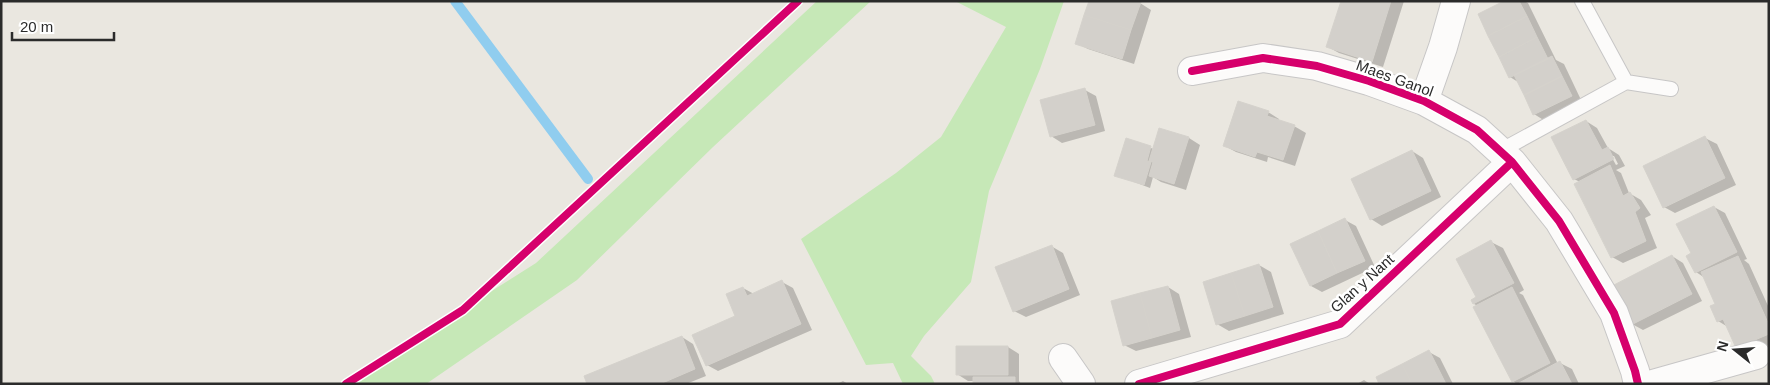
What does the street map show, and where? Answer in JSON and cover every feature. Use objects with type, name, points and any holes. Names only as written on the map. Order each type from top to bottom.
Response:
[{"type":"street","points":[[1424,101],[1443,47],[1456,1]]},
{"type":"street","name":"Maes Ganol","points":[[1192,71],[1263,58],[1317,66],[1424,101],[1477,130],[1506,157],[1559,221],[1614,313],[1638,384]]},
{"type":"street","name":"Glan y Nant","points":[[1139,384],[1340,324],[1506,157]]},
{"type":"street","points":[[1653,384],[1756,355]]},
{"type":"street","points":[[1063,358],[1081,384]]},
{"type":"lane","points":[[1582,1],[1626,82]]},
{"type":"lane","points":[[1506,157],[1626,82],[1671,89]]},
{"type":"green space","points":[[817,1],[871,1],[713,147],[577,280],[426,384],[344,384],[536,263]]},
{"type":"green space","points":[[955,1],[1064,1],[1040,69],[989,191],[971,282],[924,336],[911,356],[931,376],[935,384],[903,384],[893,363],[866,365],[801,239],[896,173],[941,137],[1006,27]]},
{"type":"building","points":[[1089,1],[1141,2],[1131,30],[1084,15]]},
{"type":"building","points":[[1341,1],[1391,1],[1372,62],[1326,47]]},
{"type":"building","points":[[1504,1],[1519,1],[1527,16],[1488,36],[1478,14]]},
{"type":"building","points":[[1084,15],[1131,30],[1122,59],[1075,44]]},
{"type":"building","points":[[1527,16],[1537,37],[1499,57],[1488,36]]},
{"type":"building","points":[[1537,37],[1548,59],[1509,78],[1499,57]]},
{"type":"building","points":[[1552,56],[1562,76],[1524,95],[1514,75]]},
{"type":"building","points":[[1562,76],[1572,96],[1533,115],[1524,95]]},
{"type":"building","points":[[1085,88],[1095,125],[1050,137],[1040,100]]},
{"type":"building","points":[[1238,101],[1269,111],[1267,116],[1295,125],[1283,160],[1257,152],[1255,157],[1223,146]]},
{"type":"building","points":[[1586,120],[1602,150],[1608,147],[1614,159],[1573,180],[1551,137]]},
{"type":"building","points":[[1159,128],[1189,137],[1174,184],[1149,176],[1153,162],[1149,161]]},
{"type":"building","points":[[1705,136],[1725,178],[1663,208],[1643,166]]},
{"type":"building","points":[[1126,138],[1151,146],[1147,161],[1151,162],[1144,185],[1114,176]]},
{"type":"building","points":[[1412,150],[1431,191],[1370,220],[1351,179]]},
{"type":"building","points":[[1610,165],[1623,196],[1630,192],[1640,208],[1635,212],[1646,241],[1611,258],[1574,184]]},
{"type":"building","points":[[1714,206],[1737,252],[1695,273],[1686,256],[1691,253],[1676,224]]},
{"type":"building","points":[[1345,218],[1365,261],[1337,273],[1318,231]]},
{"type":"building","points":[[1318,231],[1337,273],[1310,286],[1290,244]]},
{"type":"building","points":[[1491,240],[1514,283],[1473,304],[1471,300],[1476,297],[1456,259]]},
{"type":"building","points":[[1052,245],[1069,289],[1013,312],[995,267]]},
{"type":"building","points":[[1672,255],[1692,294],[1631,325],[1612,286]]},
{"type":"building","points":[[1738,256],[1769,325],[1769,334],[1736,348],[1723,319],[1717,322],[1710,306],[1715,304],[1701,272]]},
{"type":"building","points":[[1259,264],[1273,307],[1245,316],[1231,273]]},
{"type":"building","points":[[1231,273],[1245,316],[1216,325],[1203,282]]},
{"type":"building","points":[[782,280],[801,324],[706,366],[692,335],[735,316],[726,294],[743,287],[747,296]]},
{"type":"building","points":[[1168,286],[1180,330],[1152,338],[1140,293]]},
{"type":"building","points":[[1512,287],[1550,363],[1512,382],[1473,307]]},
{"type":"building","points":[[1140,293],[1152,338],[1123,346],[1111,301]]},
{"type":"building","points":[[682,336],[695,369],[660,384],[587,384],[584,376]]},
{"type":"building","points":[[956,346],[1008,346],[1008,375],[956,375]]},
{"type":"building","points":[[1429,350],[1446,384],[1412,384],[1402,364]]},
{"type":"building","points":[[1560,361],[1572,384],[1519,384],[1519,383]]},
{"type":"building","points":[[1402,364],[1412,384],[1379,384],[1376,377]]},
{"type":"building","points":[[973,377],[1015,377],[1015,384],[973,384]]},
{"type":"waterway","points":[[455,1],[588,179]]},
{"type":"cycle path","points":[[346,384],[463,310],[798,1]]},
{"type":"cycle path","points":[[1192,71],[1263,58],[1317,66],[1369,81],[1424,101],[1477,130],[1512,162],[1559,221],[1614,313],[1638,384]]},
{"type":"cycle path","points":[[1139,384],[1340,324],[1512,162]]}]
